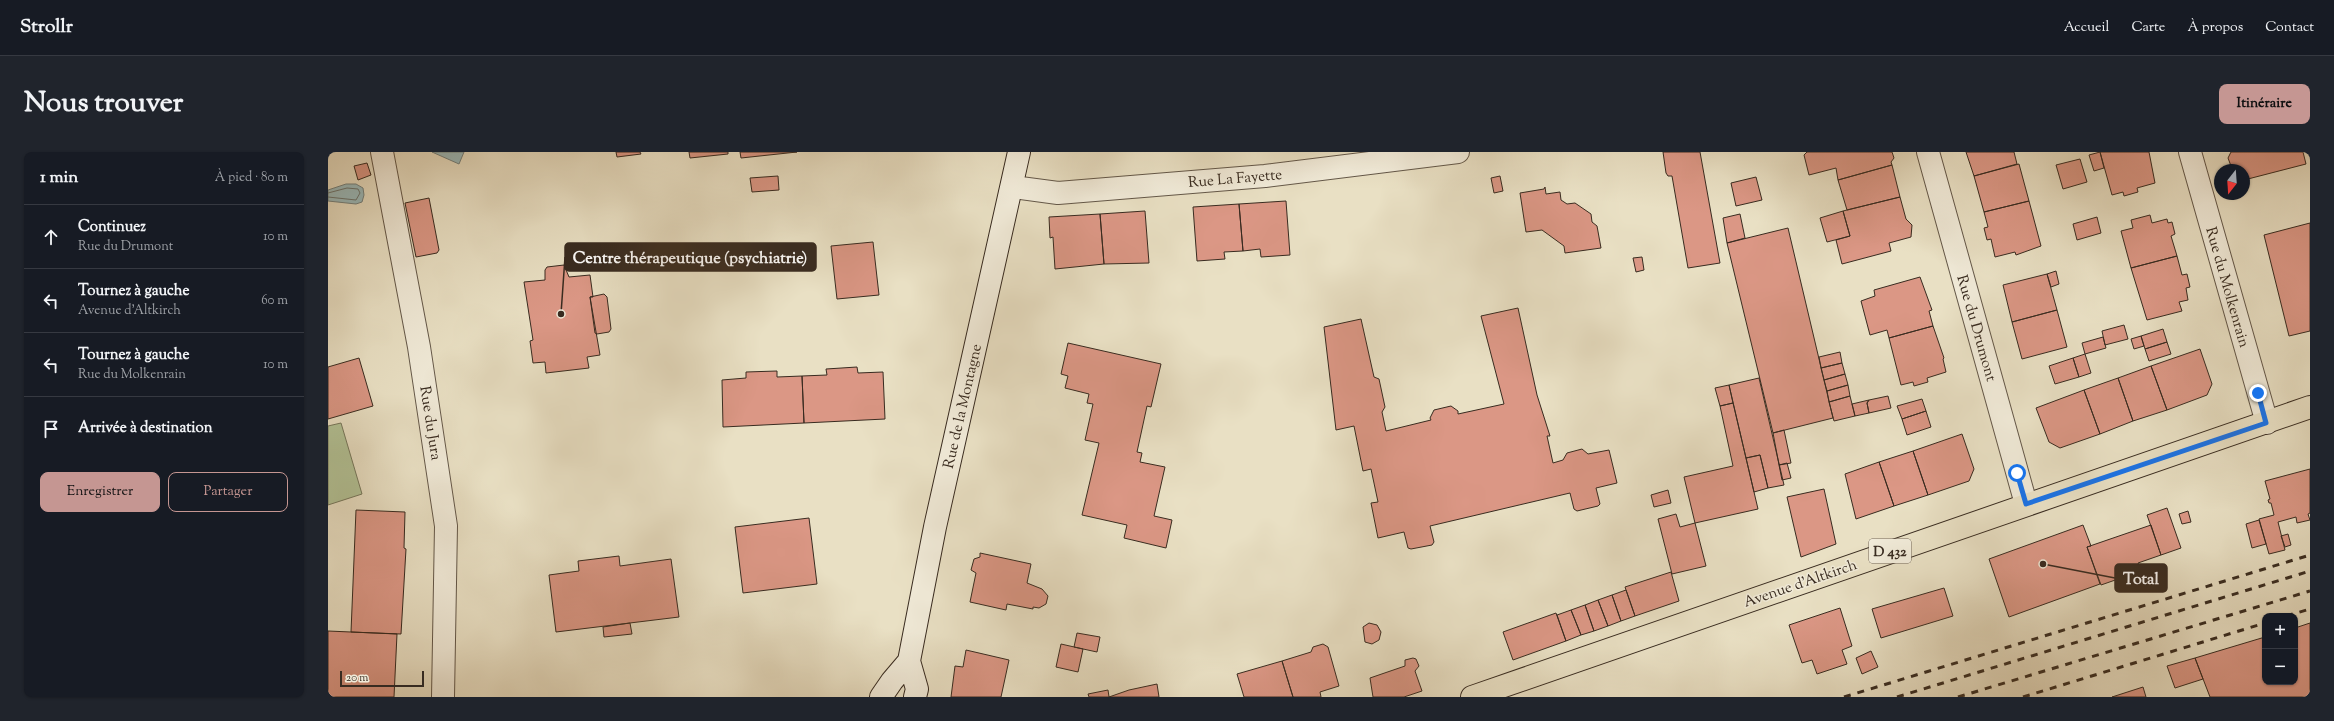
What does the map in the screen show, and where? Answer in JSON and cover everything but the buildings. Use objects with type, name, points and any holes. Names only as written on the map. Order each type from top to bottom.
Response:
[{"type":"main road","name":"Avenue d'Altkirch","points":[[1472,697],[2026,504],[2310,407]]},
{"type":"street","name":"Rue du Jura","points":[[382,152],[419,347],[446,526],[443,697]]},
{"type":"street","name":"Rue de la Montagne","points":[[881,697],[909,661],[935,527],[1013,187],[1019,152]]},
{"type":"street","name":"Rue La Fayette","points":[[1013,187],[1058,193],[1265,176],[1458,152]]},
{"type":"street","name":"Rue du Drumont","points":[[1928,152],[2026,504]]},
{"type":"street","name":"Rue du Molkenrain","points":[[2190,152],[2266,423]]},
{"type":"street","name":"Rue de la Montagne","points":[[909,661],[917,689],[915,697]]},
{"type":"green space","points":[[341,423],[362,494],[328,505],[328,426]]},
{"type":"water","points":[[432,152],[464,152],[459,164]]},
{"type":"water","points":[[346,184],[356,184],[363,188],[364,195],[362,202],[356,204],[328,201],[328,190]]},
{"type":"railway","points":[[1844,697],[2310,555]]},
{"type":"railway","points":[[1897,697],[2310,571]]},
{"type":"railway","points":[[1958,697],[2310,591]]},
{"type":"railway","points":[[2296,613],[2310,609]]},
{"type":"railway","points":[[2023,697],[2262,624]]},
{"type":"place","name":"Centre thérapeutique (psychiatrie)","points":[[561,314]]},
{"type":"place","name":"Total","points":[[2043,564]]},
{"type":"route","points":[[2017,473],[2026,504],[2266,423],[2258,393]]}]
